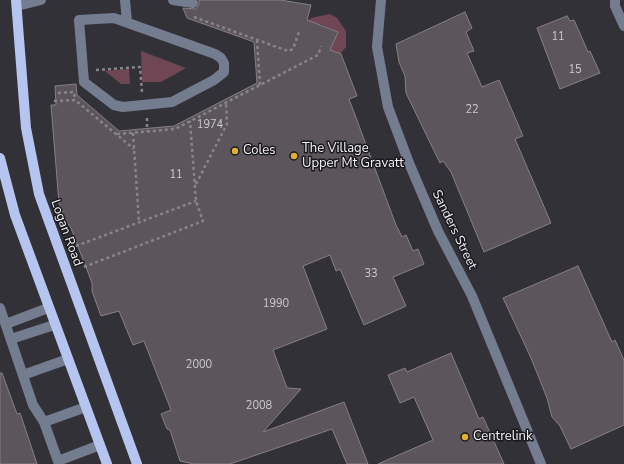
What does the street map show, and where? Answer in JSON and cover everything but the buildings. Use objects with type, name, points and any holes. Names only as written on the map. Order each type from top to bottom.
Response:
[{"type":"main road","name":"Logan Road","points":[[17,3],[26,128],[39,194],[138,464]]},
{"type":"main road","points":[[0,158],[14,215],[107,464]]},
{"type":"street","points":[[17,3],[42,0]]},
{"type":"street","points":[[126,0],[127,22]]},
{"type":"street","points":[[173,0],[193,3]]},
{"type":"street","name":"Sanders Street","points":[[381,0],[377,47],[388,107],[409,163],[435,224],[472,296],[541,464]]},
{"type":"street","points":[[615,0],[615,6],[624,26]]},
{"type":"street","points":[[114,18],[215,54],[224,63],[224,72],[214,80],[172,102],[123,107],[111,104],[84,82],[83,71],[79,20],[114,18]]},
{"type":"street","points":[[0,308],[33,405],[44,422],[58,462],[100,445]]},
{"type":"street","points":[[6,324],[48,308]]},
{"type":"street","points":[[11,339],[54,325]]},
{"type":"street","points":[[23,375],[68,360]]},
{"type":"street","points":[[44,422],[86,407]]},
{"type":"path","points":[[188,15],[288,51],[293,48],[299,32]]},
{"type":"path","points":[[257,40],[260,85]]},
{"type":"path","points":[[117,134],[175,129],[318,54],[321,46]]},
{"type":"path","points":[[83,71],[140,68],[142,99]]},
{"type":"path","points":[[58,93],[74,92],[75,100]]},
{"type":"path","points":[[54,101],[75,100],[134,149]]},
{"type":"path","points":[[195,186],[227,124],[226,102]]},
{"type":"path","points":[[147,113],[147,132]]},
{"type":"path","points":[[84,267],[203,221],[196,201],[190,121]]},
{"type":"path","points":[[133,133],[139,222]]},
{"type":"path","points":[[76,246],[196,201]]},
{"type":"shaded area","points":[[330,14],[337,18],[346,31],[346,47],[340,54],[330,50],[338,32],[320,24],[312,42],[305,23],[311,18]]},
{"type":"shaded area","points":[[141,51],[186,68],[161,82],[142,82]]},
{"type":"shaded area","points":[[129,69],[130,84],[121,84],[105,71]]},
{"type":"place","name":"Coles","points":[[235,151]]},
{"type":"place","name":"The Village Upper Mt Gravatt","points":[[294,156]]},
{"type":"place","name":"Centrelink","points":[[465,437]]}]
